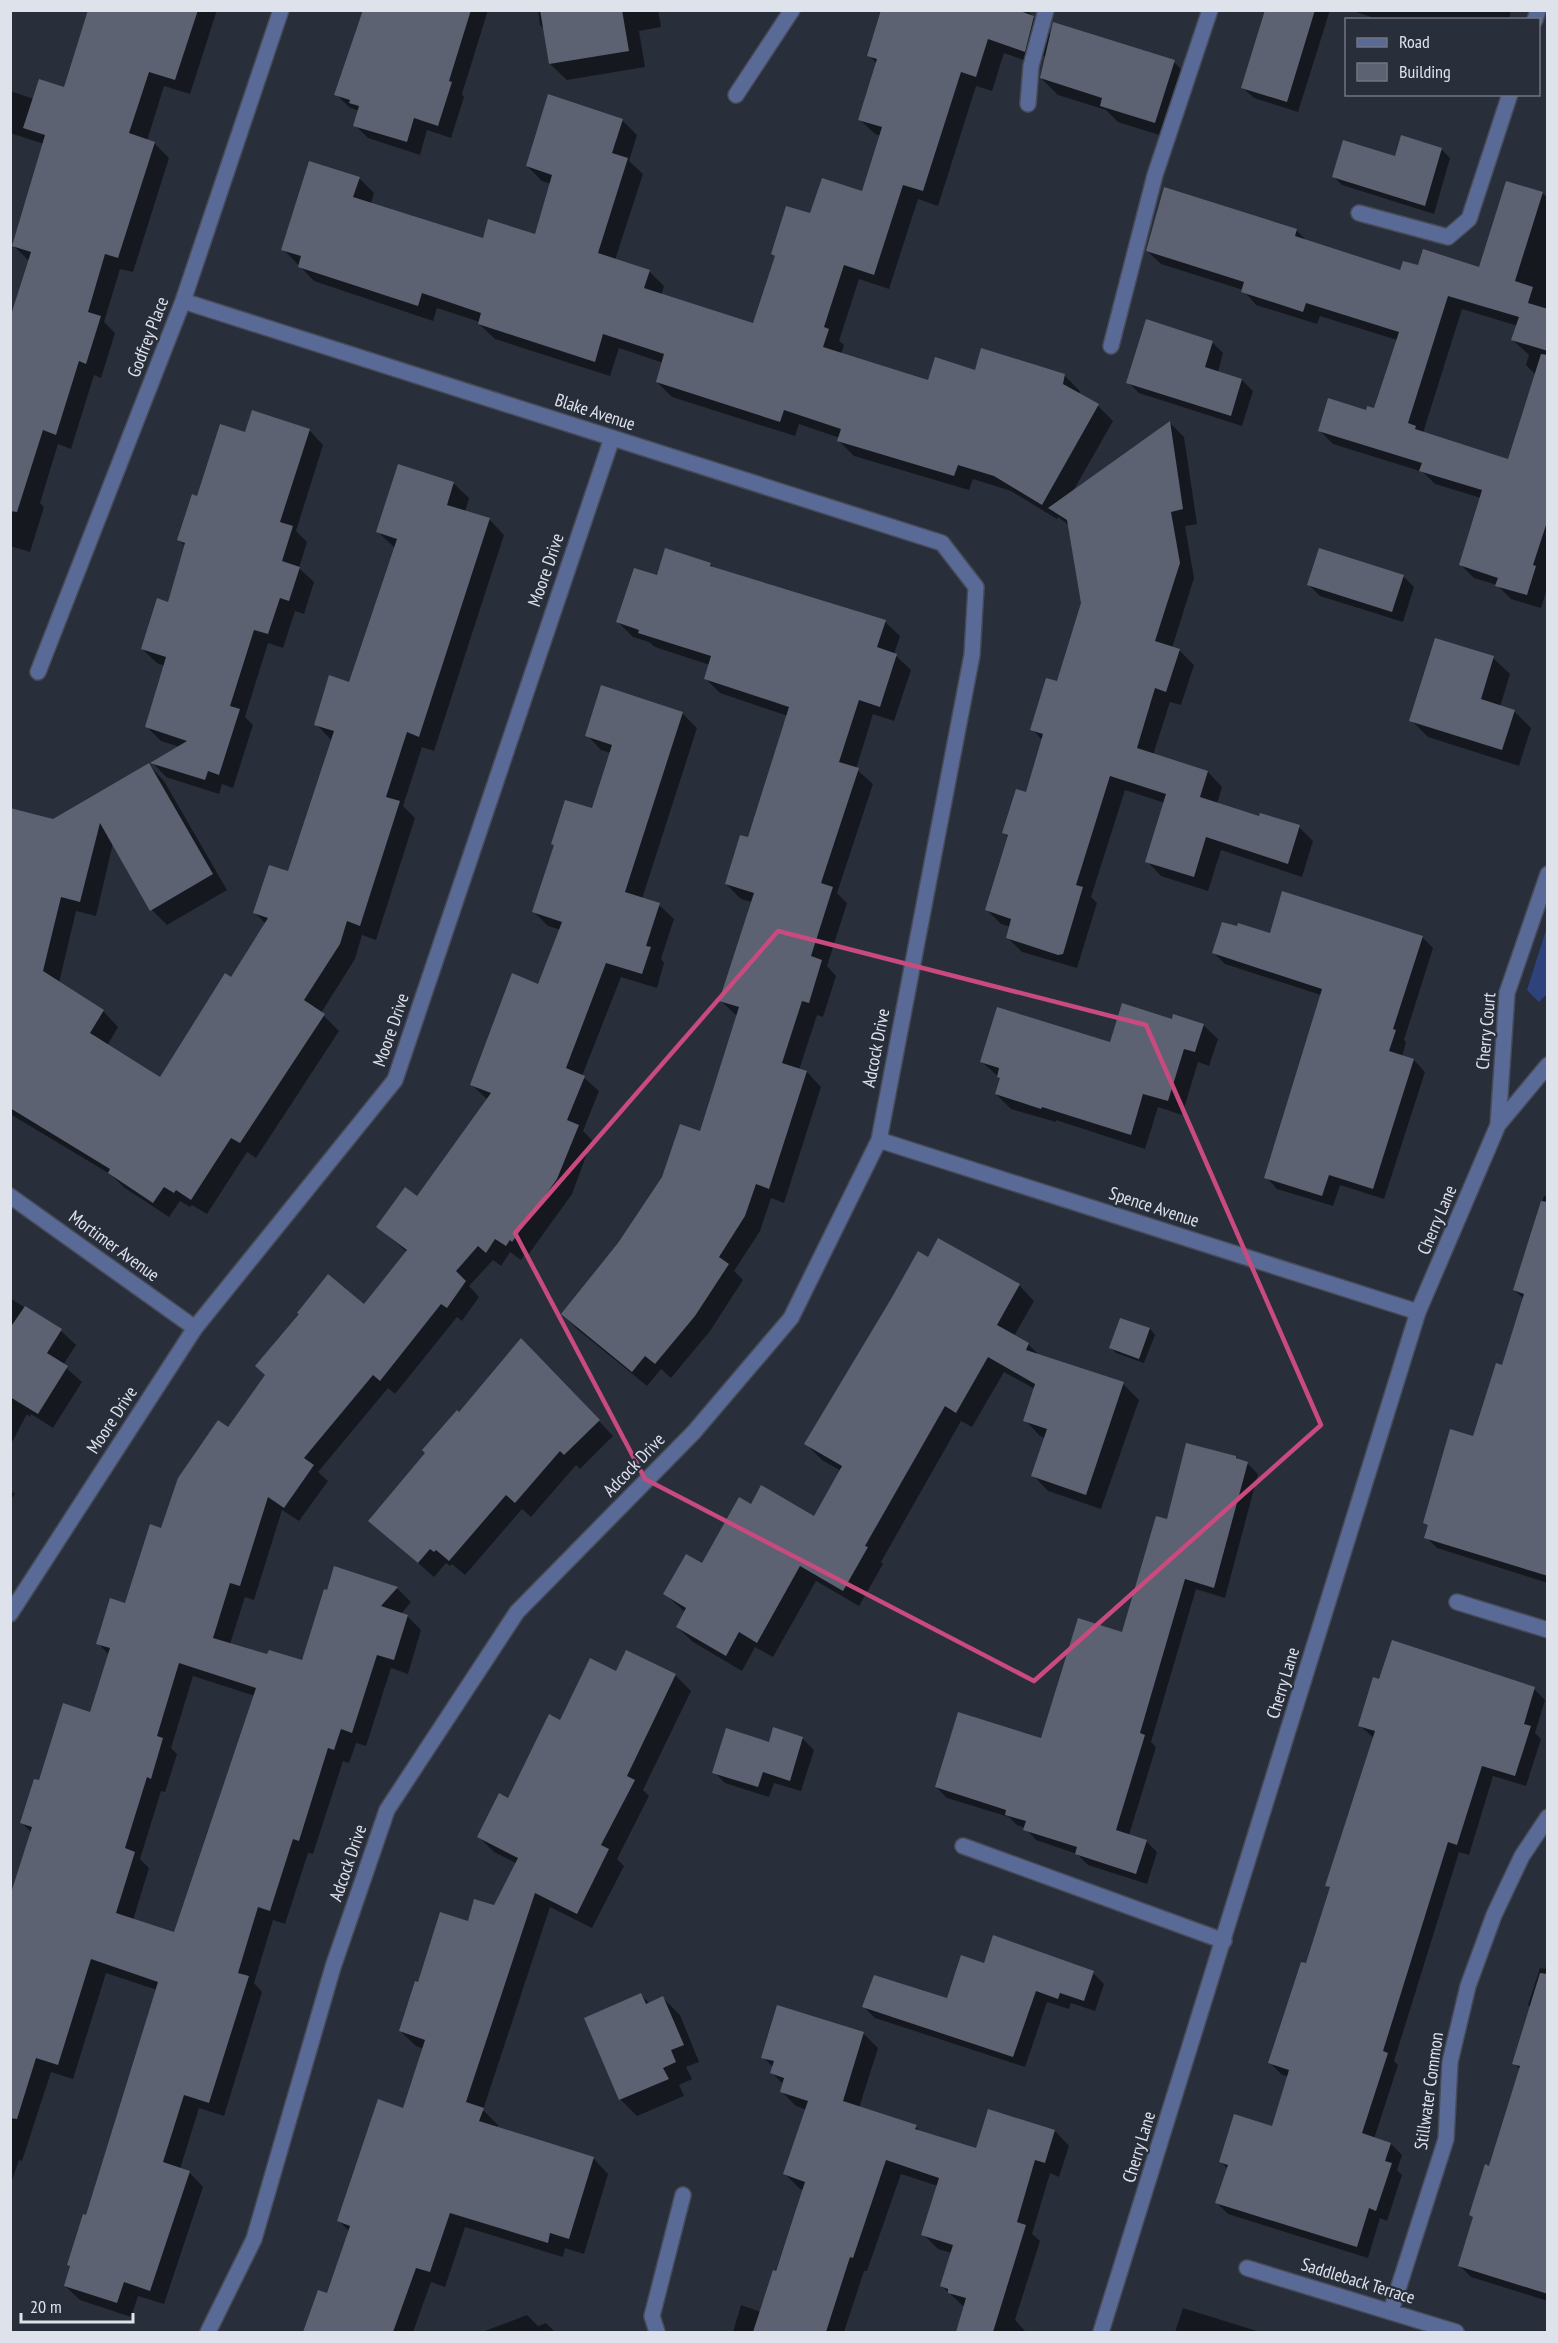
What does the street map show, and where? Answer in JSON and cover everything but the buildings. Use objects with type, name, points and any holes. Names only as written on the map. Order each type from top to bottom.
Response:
[{"type":"street","name":"Godfrey Place","points":[[38,672],[183,301],[281,10]]},
{"type":"street","points":[[736,95],[792,10]]},
{"type":"street","points":[[1028,104],[1030,66],[1046,10]]},
{"type":"street","points":[[1111,346],[1155,175],[1210,10]]},
{"type":"street","points":[[1359,213],[1448,237],[1469,219],[1509,96]]},
{"type":"street","name":"Blake Avenue","points":[[183,301],[942,543],[976,587]]},
{"type":"street","name":"Moore Drive","points":[[10,1614],[195,1328],[394,1080],[612,438]]},
{"type":"street","name":"Adcock Drive","points":[[208,2332],[254,2239],[333,1967],[387,1810],[517,1612],[694,1431],[791,1318],[879,1140],[972,655],[976,587]]},
{"type":"street","name":"Cherry Court","points":[[1498,1125],[1507,993],[1548,874]]},
{"type":"street","name":"Cherry Lane","points":[[1101,2332],[1418,1312],[1498,1125],[1548,1065]]},
{"type":"street","name":"Spence Avenue","points":[[879,1140],[1418,1312]]},
{"type":"street","name":"Mortimer Avenue","points":[[10,1196],[195,1328]]},
{"type":"street","points":[[1457,1602],[1548,1630]]},
{"type":"street","name":"Stillwater Common","points":[[1391,2312],[1446,2139],[1450,2062],[1468,1986],[1494,1915],[1522,1856],[1548,1817]]},
{"type":"street","points":[[963,1846],[1224,1941]]},
{"type":"street","points":[[657,2332],[652,2316],[683,2195]]},
{"type":"street","name":"Saddleback Terrace","points":[[1247,2268],[1456,2332]]},
{"type":"highlighted area","points":[[778,931],[1146,1025],[1321,1425],[1034,1681],[645,1479],[515,1233]]},
{"type":"shaded area","points":[[1547,927],[1547,994],[1539,1002],[1527,990]]}]
